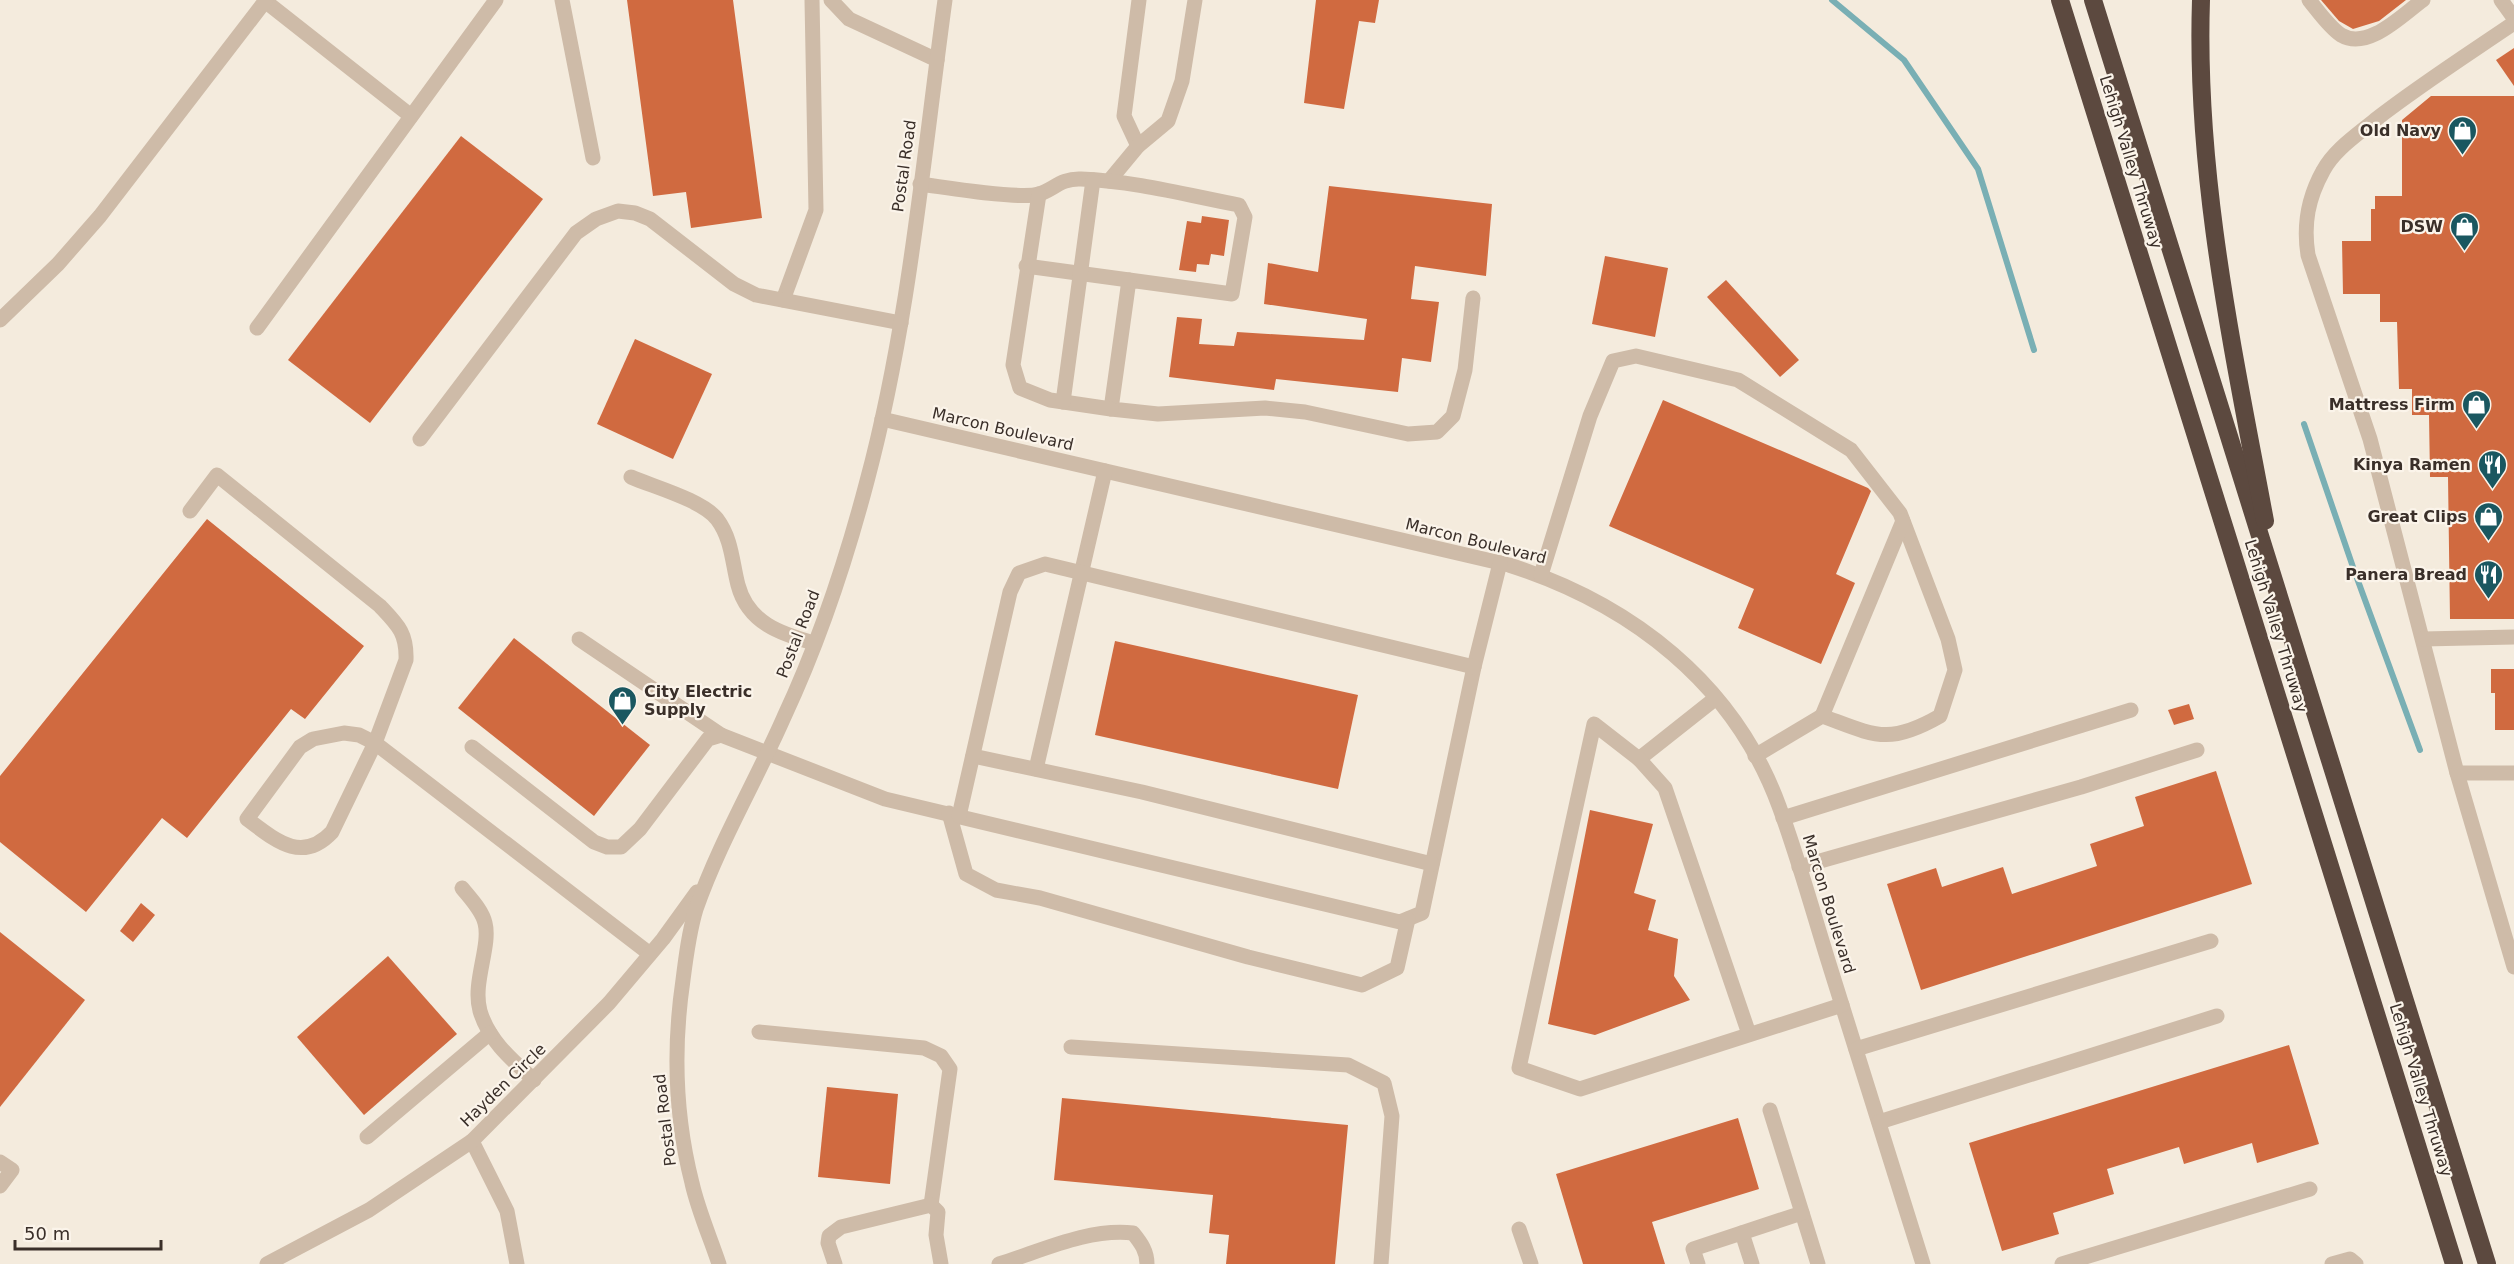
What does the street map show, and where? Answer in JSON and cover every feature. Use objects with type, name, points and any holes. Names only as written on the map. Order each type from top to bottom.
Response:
[{"type":"highway","name":"Lehigh Valley Thruway","points":[[2059,0],[2454,1264]]},
{"type":"highway","name":"Lehigh Valley Thruway","points":[[2092,0],[2487,1264]]},
{"type":"highway","points":[[2201,0],[2202,105],[2215,243],[2281,605]]},
{"type":"street","points":[[0,320],[58,264],[100,216],[265,0],[411,116]]},
{"type":"street","points":[[257,328],[496,0]]},
{"type":"street","points":[[562,0],[593,158]]},
{"type":"street","points":[[783,300],[816,210],[812,0]]},
{"type":"street","points":[[831,0],[849,20],[936,60]]},
{"type":"street","name":"Postal Road","points":[[719,1264],[693,1187],[683,1143],[677,1098],[676,1053],[688,942],[696,910],[712,872],[767,753],[814,643],[850,540],[882,419],[901,323],[945,0]]},
{"type":"street","points":[[1138,146],[1124,116],[1139,0]]},
{"type":"street","points":[[1109,181],[1138,146],[1168,121],[1182,81],[1195,0]]},
{"type":"street","points":[[2309,0],[2339,33],[2352,40],[2367,39],[2423,0]]},
{"type":"street","points":[[2501,0],[2514,20],[2422,84],[2347,142],[2324,170],[2307,210],[2304,230],[2307,255],[2370,439],[2457,772],[2514,967]]},
{"type":"street","points":[[920,184],[1018,195],[1039,194],[1053,185],[1078,178],[1109,181],[1239,206],[1245,217],[1232,294],[1026,266]]},
{"type":"street","points":[[1064,402],[1093,180]]},
{"type":"street","points":[[1039,194],[1026,266],[1013,365],[1015,378],[1020,388],[1050,400],[1158,414],[1265,408],[1305,412],[1408,434],[1437,432],[1453,416],[1465,370],[1473,298]]},
{"type":"street","points":[[420,439],[561,250],[596,219],[618,211],[635,213],[650,219],[734,284],[756,295],[901,323]]},
{"type":"street","points":[[1111,409],[1129,280]]},
{"type":"street","points":[[1541,575],[1590,416],[1613,361],[1636,356],[1738,380],[1748,385],[1851,450],[1900,513],[1948,639],[1955,670],[1940,716],[1917,729],[1879,736],[1822,716]]},
{"type":"street","name":"Marcon Boulevard","points":[[882,419],[1500,563],[1541,575],[1587,595],[1623,615],[1665,646],[1716,698],[1755,756],[1783,818],[1923,1264]]},
{"type":"street","points":[[1036,769],[1105,471]]},
{"type":"street","points":[[190,511],[217,475],[380,606],[396,623],[406,640],[405,660],[375,743],[332,832],[318,845],[309,848],[290,846],[247,819],[300,747],[313,739],[344,733],[359,735],[375,743],[650,954]]},
{"type":"street","points":[[631,477],[701,506],[716,518],[728,537],[739,587],[751,610],[765,625],[774,630],[814,643]]},
{"type":"street","points":[[1755,756],[1822,716],[1903,521]]},
{"type":"street","points":[[579,639],[721,735],[885,799],[1400,922],[1422,913],[1474,667],[1500,563]]},
{"type":"street","points":[[1408,919],[1396,968],[1362,986],[1248,957],[1040,898],[996,890],[966,874],[954,814],[973,756],[1010,592],[1019,573],[1045,564],[1474,667]]},
{"type":"street","points":[[2422,639],[2514,637]]},
{"type":"street","points":[[1639,759],[1716,698]]},
{"type":"street","points":[[1783,818],[2130,710]]},
{"type":"street","points":[[1749,1034],[1665,788],[1639,759],[1594,724],[1519,1068],[1580,1089],[1842,1005]]},
{"type":"street","points":[[472,747],[594,842],[607,847],[621,847],[640,829],[708,739],[721,735]]},
{"type":"street","points":[[1799,867],[2070,790],[2197,750]]},
{"type":"street","points":[[973,756],[1142,792],[1432,864]]},
{"type":"street","points":[[2457,772],[2514,773]]},
{"type":"street","name":"Hayden Circle","points":[[267,1264],[369,1210],[451,1152],[472,1141],[609,1003],[650,954],[712,872]]},
{"type":"street","points":[[462,888],[481,913],[486,925],[479,971],[479,1009],[490,1033],[503,1052],[534,1080]]},
{"type":"street","points":[[1856,1049],[2211,941]]},
{"type":"street","points":[[1879,1122],[2217,1016]]},
{"type":"street","points":[[759,1032],[924,1048],[941,1056],[950,1070],[931,1205]]},
{"type":"street","points":[[367,1137],[490,1033]]},
{"type":"street","points":[[1071,1047],[1348,1065],[1384,1083],[1392,1116],[1382,1264]]},
{"type":"street","points":[[1770,1110],[1818,1264]]},
{"type":"street","points":[[472,1141],[507,1211],[517,1264]]},
{"type":"street","points":[[0,1162],[12,1170],[0,1186]]},
{"type":"street","points":[[2062,1264],[2310,1189]]},
{"type":"street","points":[[835,1264],[828,1243],[829,1236],[841,1227],[931,1205]]},
{"type":"street","points":[[931,1205],[938,1212],[936,1235],[940,1264]]},
{"type":"street","points":[[1698,1264],[1693,1249],[1802,1213]]},
{"type":"street","points":[[1519,1229],[1531,1264]]},
{"type":"street","points":[[999,1264],[1102,1232],[1121,1232],[1133,1233],[1142,1243],[1147,1255],[1147,1264]]},
{"type":"street","points":[[1742,1233],[1752,1264]]},
{"type":"street","points":[[2332,1264],[2350,1259],[2356,1264]]},
{"type":"building","points":[[627,0],[733,0],[762,218],[691,228],[686,192],[653,196]]},
{"type":"building","points":[[1316,0],[1379,0],[1375,23],[1359,21],[1344,109],[1304,103]]},
{"type":"building","points":[[2321,0],[2406,0],[2379,21],[2353,29],[2339,21]]},
{"type":"building","points":[[2514,48],[2514,86],[2496,60]]},
{"type":"building","points":[[2431,96],[2514,96],[2514,619],[2450,619],[2448,477],[2430,477],[2429,415],[2412,415],[2412,389],[2399,389],[2397,322],[2380,322],[2380,294],[2343,294],[2342,241],[2371,241],[2371,209],[2375,209],[2375,196],[2402,196],[2402,120]]},
{"type":"building","points":[[461,136],[543,199],[370,423],[288,360]]},
{"type":"building","points":[[1329,186],[1492,204],[1486,276],[1415,266],[1411,299],[1439,302],[1431,362],[1402,358],[1398,392],[1276,379],[1274,390],[1169,377],[1177,317],[1202,319],[1199,344],[1234,346],[1237,332],[1364,340],[1367,319],[1264,304],[1268,263],[1318,272]]},
{"type":"building","points":[[1202,216],[1229,220],[1224,256],[1211,254],[1209,265],[1197,264],[1196,272],[1179,270],[1187,221],[1201,223]]},
{"type":"building","points":[[1605,256],[1668,268],[1655,337],[1592,324]]},
{"type":"building","points":[[1726,280],[1799,360],[1780,377],[1707,297]]},
{"type":"building","points":[[635,339],[712,374],[673,459],[597,424]]},
{"type":"building","points":[[1663,400],[1871,491],[1836,574],[1855,583],[1821,664],[1738,628],[1754,589],[1609,526]]},
{"type":"building","points":[[207,519],[364,646],[305,719],[291,709],[187,838],[162,818],[86,912],[0,842],[0,776]]},
{"type":"building","points":[[514,638],[650,745],[594,816],[458,708]]},
{"type":"building","points":[[1115,641],[1358,695],[1338,789],[1095,735]]},
{"type":"building","points":[[2491,669],[2514,669],[2514,730],[2495,730],[2495,693],[2491,693]]},
{"type":"building","points":[[2189,704],[2194,719],[2174,725],[2168,710]]},
{"type":"building","points":[[2216,771],[2252,884],[1921,990],[1887,884],[1936,868],[1942,887],[2003,867],[2012,894],[2097,866],[2090,844],[2144,826],[2135,797]]},
{"type":"building","points":[[1590,810],[1653,824],[1634,893],[1656,900],[1648,930],[1678,939],[1674,976],[1690,1000],[1595,1035],[1548,1024]]},
{"type":"building","points":[[141,903],[155,915],[133,942],[120,931]]},
{"type":"building","points":[[0,932],[85,1000],[0,1107]]},
{"type":"building","points":[[388,956],[457,1034],[364,1115],[297,1037]]},
{"type":"building","points":[[2289,1045],[2319,1144],[2257,1163],[2252,1143],[2184,1164],[2179,1147],[2107,1169],[2114,1194],[2053,1213],[2059,1234],[2002,1251],[1969,1143]]},
{"type":"building","points":[[827,1087],[898,1094],[890,1184],[818,1177]]},
{"type":"building","points":[[1062,1098],[1348,1125],[1335,1264],[1226,1264],[1229,1235],[1209,1233],[1213,1195],[1054,1180]]},
{"type":"building","points":[[1738,1118],[1759,1189],[1652,1222],[1665,1264],[1583,1264],[1556,1174]]},
{"type":"waterway","points":[[1832,0],[1904,60],[1978,169],[2034,350]]},
{"type":"waterway","points":[[2304,424],[2354,570],[2420,750]]},
{"type":"place","name":"Old Navy","points":[[2462,156]]},
{"type":"place","name":"DSW","points":[[2464,252]]},
{"type":"place","name":"Mattress Firm","points":[[2476,430]]},
{"type":"place","name":"Kinya Ramen","points":[[2492,490]]},
{"type":"place","name":"Great Clips","points":[[2488,542]]},
{"type":"place","name":"Panera Bread","points":[[2488,600]]},
{"type":"place","name":"City Electric Supply","points":[[623,726]]}]
